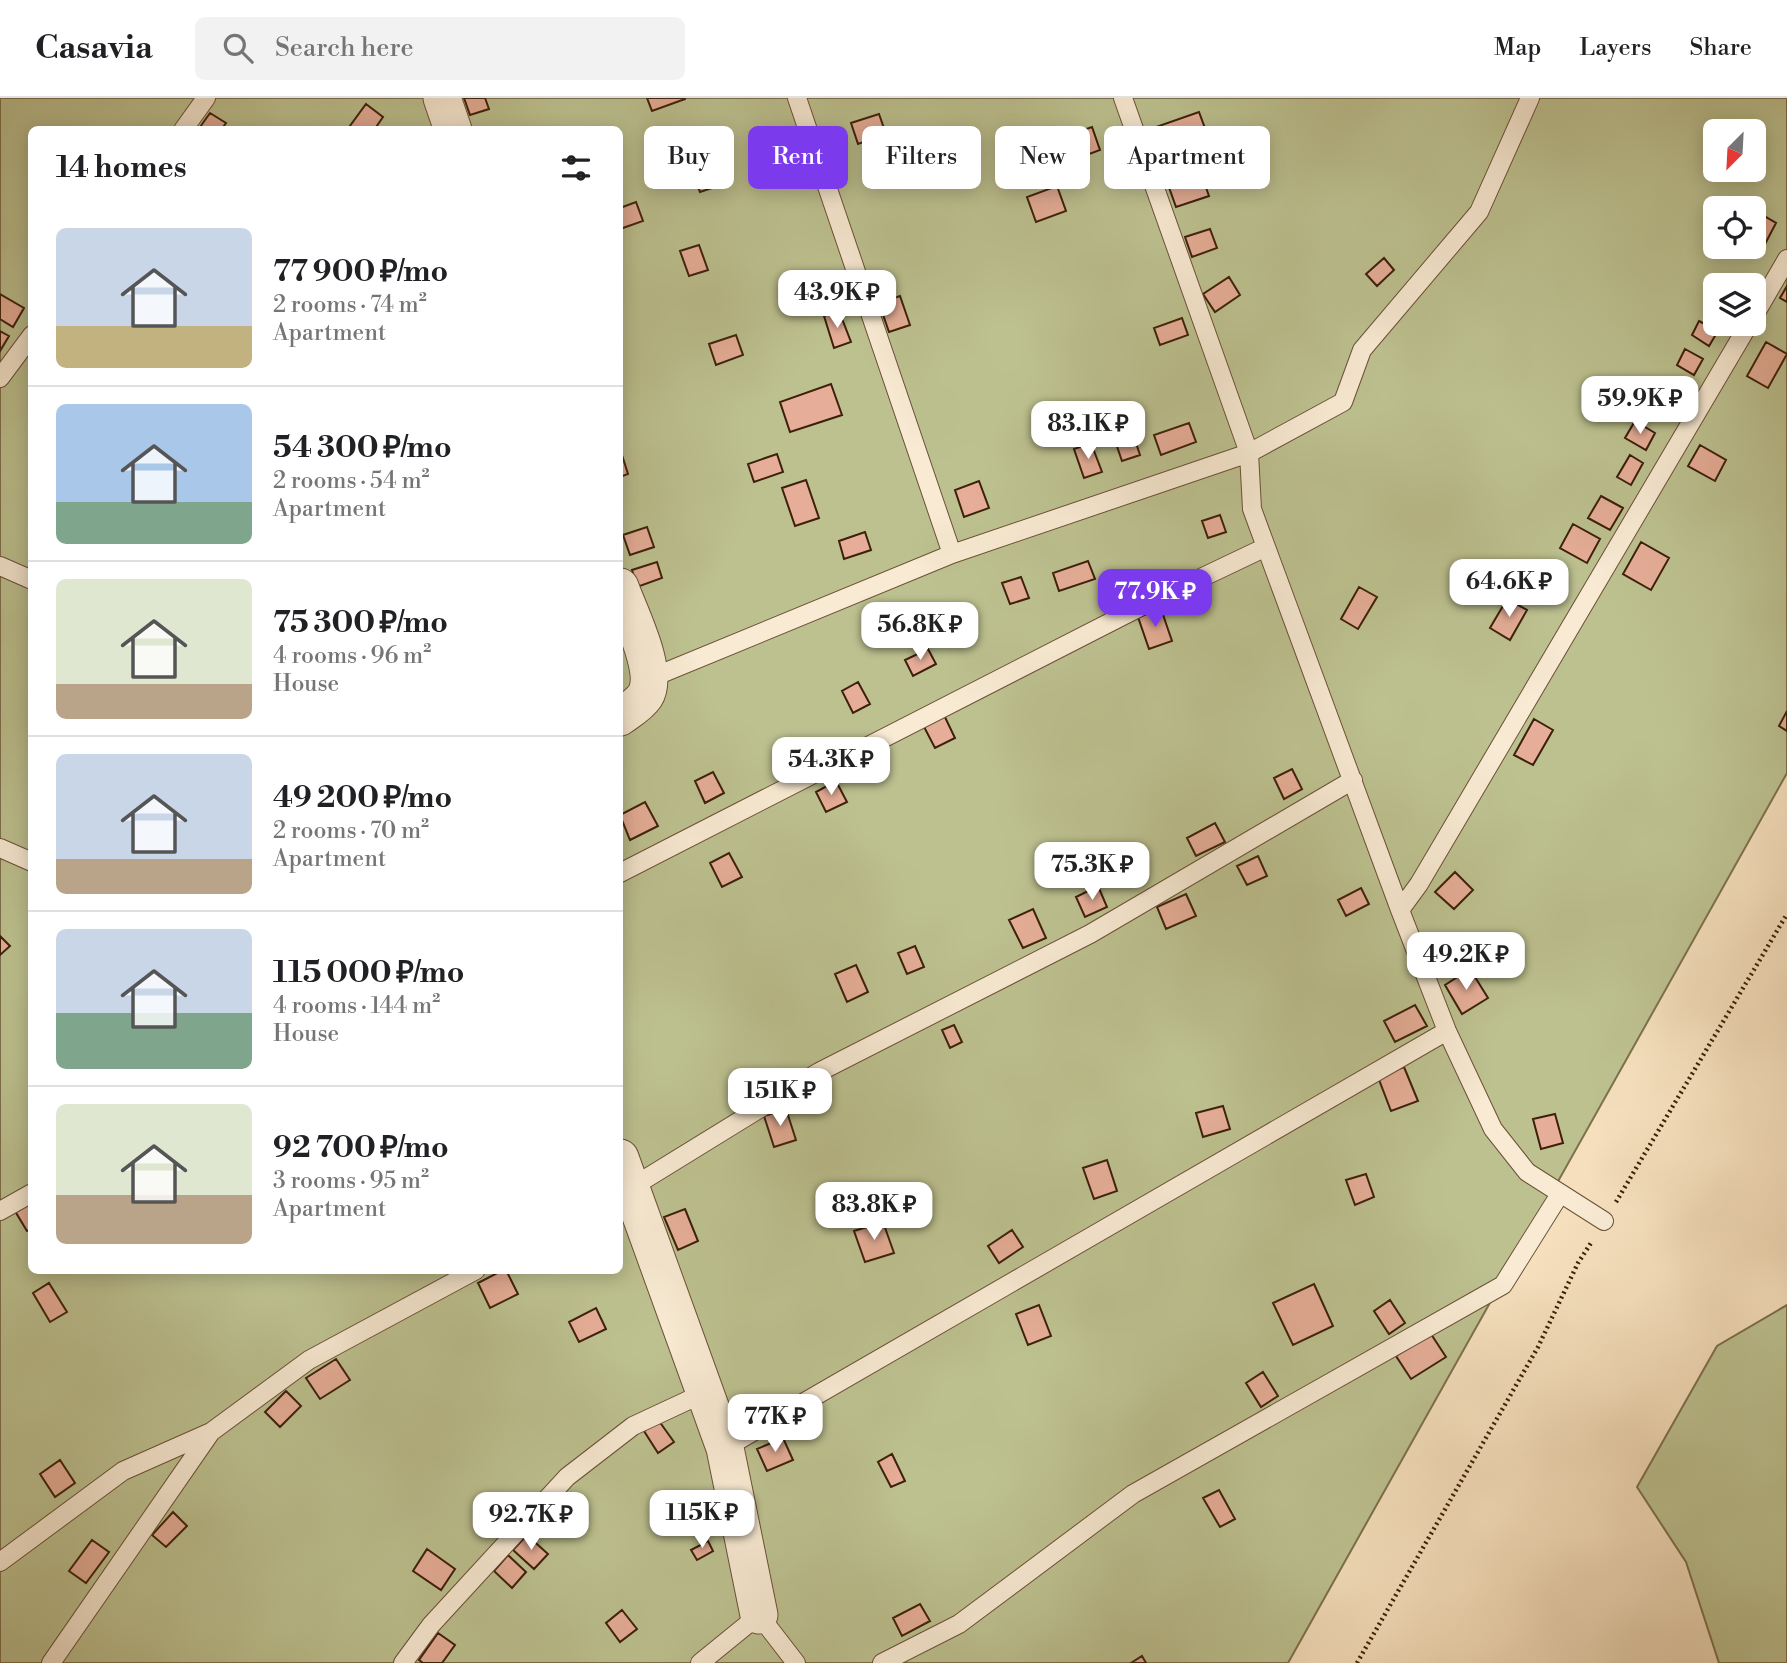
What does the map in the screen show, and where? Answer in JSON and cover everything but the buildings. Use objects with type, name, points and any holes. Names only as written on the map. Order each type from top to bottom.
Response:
[{"type":"street","points":[[442,98],[452,126]]},
{"type":"street","points":[[623,595],[651,678],[643,699],[623,715]]},
{"type":"street","points":[[623,1180],[706,1392],[724,1448],[759,1615]]},
{"type":"lane","points":[[186,126],[206,98]]},
{"type":"lane","points":[[797,98],[952,554]]},
{"type":"lane","points":[[1124,98],[1249,453],[1252,509],[1447,1031],[1493,1129],[1527,1172],[1605,1221]]},
{"type":"lane","points":[[651,678],[952,554],[1249,453],[1343,401],[1362,350],[1479,212],[1530,98]]},
{"type":"lane","points":[[1766,295],[1787,259]]},
{"type":"lane","points":[[1400,910],[1419,884],[1742,336]]},
{"type":"lane","points":[[0,378],[28,340]]},
{"type":"lane","points":[[623,871],[1142,606],[1266,547]]},
{"type":"lane","points":[[0,566],[28,578]]},
{"type":"lane","points":[[623,1180],[818,1072],[1090,934],[1353,780]]},
{"type":"lane","points":[[0,848],[28,860]]},
{"type":"lane","points":[[724,1448],[1447,1031]]},
{"type":"lane","points":[[882,1663],[959,1624],[1133,1494],[1503,1286],[1560,1194]]},
{"type":"lane","points":[[0,1211],[28,1195]]},
{"type":"lane","points":[[0,1562],[123,1471],[211,1432],[309,1360],[469,1274]]},
{"type":"lane","points":[[403,1663],[431,1625],[567,1477],[633,1426],[706,1392]]},
{"type":"lane","points":[[51,1663],[211,1432]]},
{"type":"lane","points":[[700,1663],[759,1615],[796,1663]]},
{"type":"path","points":[[1357,1663],[1538,1347],[1578,1263],[1787,914]]},
{"type":"green space","points":[[0,98],[1787,98],[1787,773],[1288,1663],[0,1663]]},
{"type":"green space","points":[[1787,1305],[1787,1663],[1719,1663],[1686,1562],[1637,1487],[1717,1346]]}]
